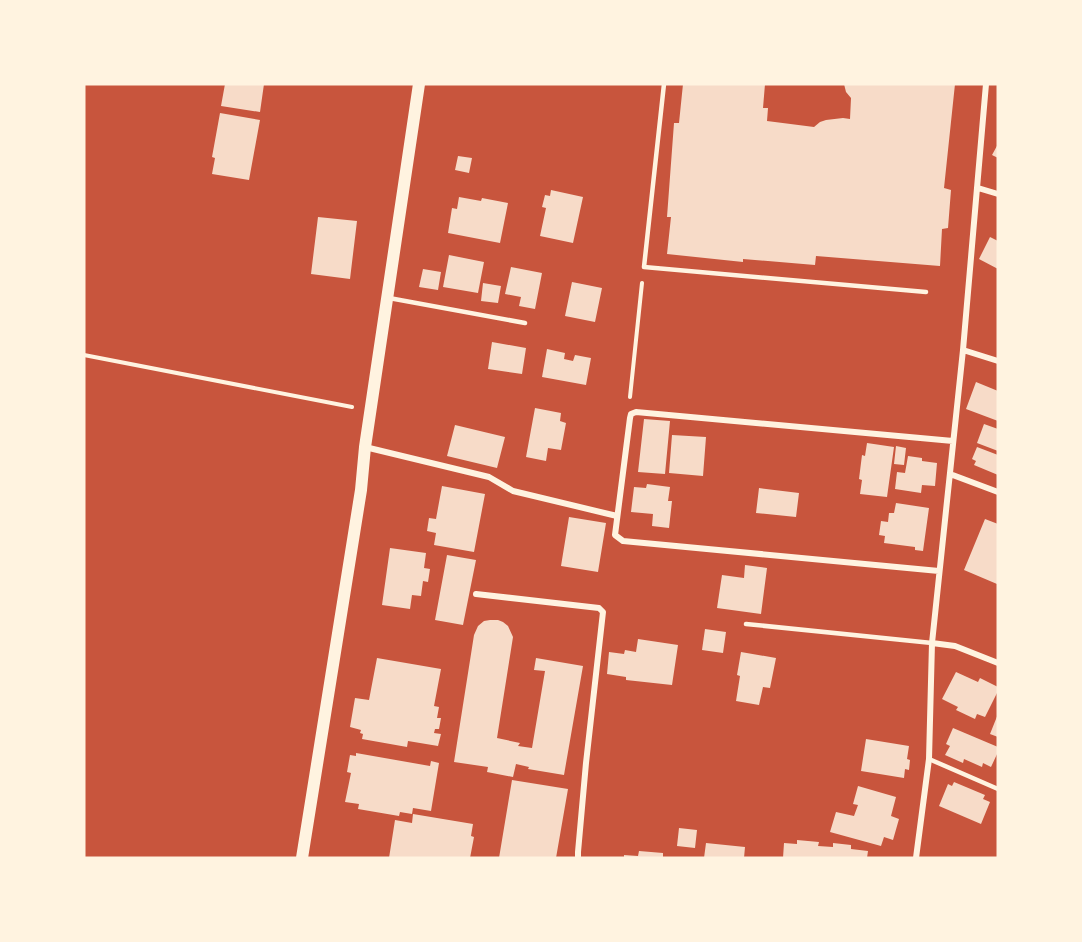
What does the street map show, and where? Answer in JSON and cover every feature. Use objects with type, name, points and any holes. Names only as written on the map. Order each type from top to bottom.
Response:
[{"type":"main road","points":[[302,858],[361,490],[386,298],[419,84]]},
{"type":"street","points":[[916,858],[929,759],[932,643],[963,350],[986,84]]},
{"type":"street","points":[[978,188],[998,194]]},
{"type":"street","points":[[963,350],[998,361]]},
{"type":"street","points":[[939,571],[623,541],[615,535],[617,516],[630,418],[631,414],[636,412],[953,441]]},
{"type":"street","points":[[365,447],[489,477],[513,491],[617,516]]},
{"type":"street","points":[[950,474],[998,492]]},
{"type":"street","points":[[476,594],[599,608],[603,612],[578,858]]},
{"type":"street","points":[[932,643],[955,646],[998,663]]},
{"type":"lane","points":[[664,84],[644,267],[926,292]]},
{"type":"lane","points":[[386,298],[525,323]]},
{"type":"lane","points":[[746,624],[932,643]]},
{"type":"lane","points":[[929,759],[998,789]]},
{"type":"path","points":[[631,414],[629,404],[644,267]]},
{"type":"path","points":[[84,355],[370,411]]},
{"type":"building","points":[[225,84],[264,84],[260,112],[221,106]]},
{"type":"building","points":[[683,84],[765,84],[763,108],[768,108],[767,121],[814,127],[826,120],[850,119],[851,98],[844,84],[955,84],[944,188],[951,190],[948,228],[942,229],[940,266],[816,256],[815,265],[743,259],[743,262],[667,254],[671,217],[667,217],[674,123],[679,123]]},
{"type":"building","points":[[220,113],[260,120],[249,180],[212,174],[215,158],[212,157]]},
{"type":"building","points":[[998,144],[998,158],[992,155]]},
{"type":"building","points":[[458,156],[472,158],[469,173],[455,170]]},
{"type":"building","points":[[551,190],[583,197],[573,243],[540,236],[546,208],[542,207],[545,195],[550,196]]},
{"type":"building","points":[[459,197],[481,201],[482,198],[508,203],[500,243],[448,233],[452,208],[457,209]]},
{"type":"building","points":[[318,217],[357,221],[350,279],[311,274]]},
{"type":"building","points":[[990,237],[998,241],[998,269],[979,259]]},
{"type":"building","points":[[449,255],[484,262],[478,293],[443,287]]},
{"type":"building","points":[[511,267],[542,273],[535,309],[519,306],[521,297],[505,294]]},
{"type":"building","points":[[423,269],[441,272],[438,290],[419,287]]},
{"type":"building","points":[[572,282],[602,288],[595,322],[565,316]]},
{"type":"building","points":[[483,283],[501,286],[498,303],[481,301]]},
{"type":"building","points":[[492,342],[526,348],[522,374],[488,369]]},
{"type":"building","points":[[547,349],[565,353],[564,359],[573,361],[575,355],[591,358],[586,385],[542,377]]},
{"type":"building","points":[[976,382],[998,391],[998,421],[966,409]]},
{"type":"building","points":[[535,408],[561,413],[560,421],[566,423],[561,450],[548,448],[546,461],[526,457]]},
{"type":"building","points":[[644,419],[670,421],[665,474],[638,472]]},
{"type":"building","points":[[984,424],[998,429],[998,451],[977,443]]},
{"type":"building","points":[[455,425],[505,437],[497,468],[447,456]]},
{"type":"building","points":[[672,435],[706,437],[703,476],[669,473]]},
{"type":"building","points":[[867,443],[894,447],[887,497],[860,494],[862,455],[865,456]]},
{"type":"building","points":[[896,446],[906,448],[904,465],[894,464]]},
{"type":"building","points":[[977,447],[998,455],[998,475],[974,465],[976,461],[972,459]]},
{"type":"building","points":[[908,456],[937,463],[935,486],[922,485],[921,493],[895,489],[897,472],[905,473]]},
{"type":"building","points":[[647,484],[670,487],[668,501],[672,501],[669,528],[652,526],[653,514],[631,512],[634,487],[646,488]]},
{"type":"building","points":[[442,486],[485,494],[474,552],[434,545],[436,533],[427,531],[429,518],[436,519]]},
{"type":"building","points":[[759,488],[799,493],[796,517],[756,513]]},
{"type":"building","points":[[896,503],[929,508],[923,551],[915,550],[915,547],[884,543],[885,536],[879,535],[881,521],[888,522],[889,513],[894,513]]},
{"type":"building","points":[[569,517],[606,523],[598,572],[561,566]]},
{"type":"building","points":[[985,519],[998,524],[997,584],[964,570]]},
{"type":"building","points":[[390,548],[426,553],[424,568],[430,569],[428,582],[423,581],[421,596],[412,595],[410,609],[382,605]]},
{"type":"building","points":[[447,555],[476,560],[463,625],[435,620]]},
{"type":"building","points":[[745,565],[767,568],[761,614],[717,608],[722,575],[744,578]]},
{"type":"building","points":[[490,620],[503,622],[508,626],[513,637],[497,738],[520,743],[518,746],[532,748],[545,671],[534,670],[536,658],[583,666],[564,775],[528,769],[529,767],[516,764],[513,777],[487,772],[488,767],[454,762],[474,635],[478,626]]},
{"type":"building","points":[[705,629],[726,632],[723,653],[702,650]]},
{"type":"building","points":[[638,639],[678,645],[672,685],[626,680],[626,677],[607,674],[609,652],[624,654],[625,650],[636,652]]},
{"type":"building","points":[[741,652],[776,658],[770,688],[763,687],[759,705],[736,701]]},
{"type":"building","points":[[377,658],[441,669],[434,706],[439,707],[437,718],[441,718],[439,729],[435,729],[434,733],[441,734],[438,746],[408,741],[407,747],[362,739],[361,730],[350,727],[355,698],[369,700]]},
{"type":"building","points":[[956,672],[978,682],[980,678],[998,687],[985,717],[977,714],[975,719],[956,710],[958,707],[942,699]]},
{"type":"building","points":[[998,714],[998,737],[990,734]]},
{"type":"building","points":[[953,728],[998,747],[991,767],[983,763],[982,767],[964,759],[963,763],[945,755],[950,746],[946,744]]},
{"type":"building","points":[[866,739],[909,746],[907,759],[910,760],[909,770],[905,769],[904,778],[861,771]]},
{"type":"building","points":[[356,753],[430,766],[431,761],[439,763],[431,811],[413,808],[412,814],[400,812],[399,816],[358,809],[359,804],[345,802],[351,773],[347,772],[350,755],[356,756]]},
{"type":"building","points":[[512,780],[568,789],[556,858],[499,858]]},
{"type":"building","points":[[954,782],[985,795],[983,799],[990,802],[981,824],[939,806],[948,784],[952,786]]},
{"type":"building","points":[[858,786],[896,797],[891,816],[899,819],[893,840],[884,837],[881,846],[830,832],[836,812],[854,816],[858,805],[853,804]]},
{"type":"building","points":[[413,814],[473,824],[471,836],[474,837],[470,858],[389,858],[395,820],[412,823]]},
{"type":"building","points":[[679,828],[697,830],[695,848],[677,846]]},
{"type":"building","points":[[797,840],[819,842],[818,846],[833,847],[833,843],[851,845],[851,849],[868,851],[867,858],[783,858],[784,843],[797,844]]},
{"type":"building","points":[[706,843],[745,847],[744,858],[704,858]]},
{"type":"building","points":[[639,851],[663,853],[663,858],[624,858],[624,855],[638,856]]}]
